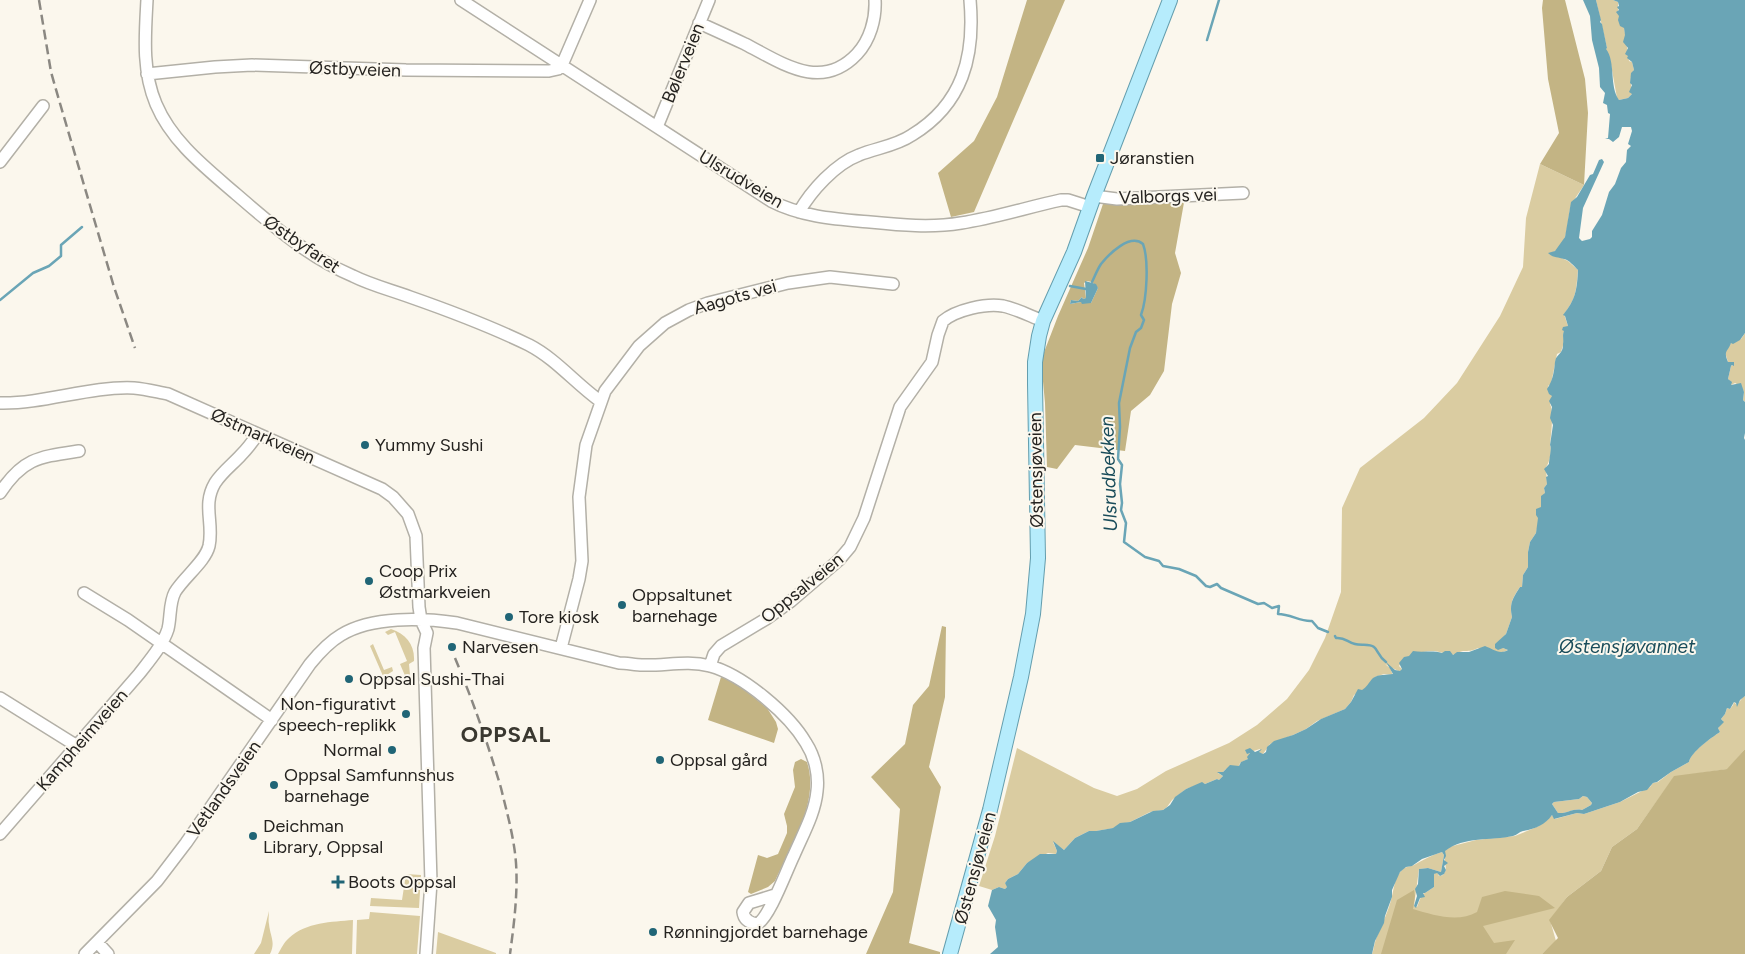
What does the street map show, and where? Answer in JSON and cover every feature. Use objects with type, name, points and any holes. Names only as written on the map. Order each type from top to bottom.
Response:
[{"type":"main road","name":"Østensjøveien","points":[[950,954],[992,805],[1033,614],[1038,558],[1035,362],[1039,336],[1074,252],[1170,0]]},
{"type":"street","name":"Østbyfaret","points":[[147,0],[145,55],[156,104],[181,144],[213,174],[294,242],[327,264],[354,277],[479,322],[530,346],[556,364],[600,401]]},
{"type":"street","name":"Ulsrudveien","points":[[461,0],[771,201],[799,212],[818,217],[889,224],[944,225],[975,220],[1061,200],[1092,202]]},
{"type":"street","points":[[562,65],[590,0]]},
{"type":"street","name":"Bølerveien","points":[[657,127],[709,0]]},
{"type":"street","points":[[700,23],[788,66],[808,72],[823,73],[846,63],[863,46],[875,15],[875,0]]},
{"type":"street","points":[[799,212],[824,180],[849,160],[912,136],[934,119],[947,104],[959,85],[970,49],[972,19],[970,0]]},
{"type":"street","name":"Østbyveien","points":[[148,74],[206,67],[252,65],[406,70],[549,71],[558,69],[562,65]]},
{"type":"street","points":[[0,162],[43,106]]},
{"type":"street","name":"Valborgs vei","points":[[1092,202],[1159,196],[1243,193]]},
{"type":"street","name":"Aagots vei","points":[[561,648],[582,561],[579,505],[586,445],[600,401],[610,383],[639,346],[665,323],[688,310],[761,289],[818,278],[836,277],[893,284]]},
{"type":"street","name":"Oppsalveien","points":[[710,666],[714,654],[721,646],[766,619],[791,601],[839,560],[850,547],[864,518],[900,407],[932,362],[943,320],[962,310],[995,306],[1010,309],[1044,321]]},
{"type":"street","name":"Østmarkveien","points":[[0,403],[27,402],[118,388],[150,390],[168,394],[382,489],[401,505],[408,514],[416,536],[421,620],[417,633],[424,648],[431,882],[426,954]]},
{"type":"street","name":"Kampheimveien","points":[[0,834],[139,674],[161,642],[168,628],[171,603],[176,591],[208,549],[208,505],[210,493],[223,473],[243,454],[258,434]]},
{"type":"street","points":[[0,493],[14,474],[28,462],[79,451]]},
{"type":"street","points":[[84,593],[161,642],[272,720]]},
{"type":"street","points":[[421,620],[457,623],[620,663],[643,665],[681,662],[710,666],[732,674],[761,695],[800,733],[808,745],[815,763],[817,790],[814,808],[775,895]]},
{"type":"street","name":"Vetlandsveien","points":[[85,954],[157,881],[186,844],[320,652],[340,636],[361,626],[375,623],[421,620]]},
{"type":"street","points":[[0,698],[77,746]]},
{"type":"street","points":[[98,942],[108,954]]},
{"type":"shaded area","points":[[1027,0],[1065,0],[974,212],[951,217],[938,173],[974,141],[997,97]]},
{"type":"shaded area","points":[[1543,0],[1565,0],[1585,79],[1588,113],[1584,185],[1540,164],[1559,133],[1548,79],[1542,8]]},
{"type":"shaded area","points":[[1596,0],[1613,0],[1618,2],[1618,11],[1624,27],[1629,61],[1632,62],[1634,70],[1631,79],[1632,94],[1628,98],[1619,100],[1617,98]]},
{"type":"shaded area","points":[[1540,164],[1584,185],[1571,206],[1564,241],[1557,250],[1551,253],[1568,261],[1578,270],[1577,283],[1574,298],[1564,314],[1568,326],[1565,329],[1561,352],[1557,354],[1551,384],[1548,386],[1552,396],[1550,404],[1552,418],[1551,453],[1546,467],[1547,484],[1544,488],[1545,493],[1536,533],[1530,542],[1528,567],[1523,575],[1522,587],[1515,594],[1512,601],[1512,617],[1506,634],[1498,643],[1508,650],[1497,652],[1478,648],[1454,655],[1435,651],[1420,652],[1402,662],[1399,666],[1402,669],[1400,672],[1385,664],[1390,668],[1393,675],[1384,674],[1375,677],[1366,688],[1354,695],[1345,709],[1317,721],[1306,729],[1270,744],[1263,754],[1259,753],[1260,749],[1250,752],[1248,759],[1240,763],[1239,766],[1218,773],[1223,776],[1219,780],[1186,789],[1163,810],[1150,812],[1114,828],[1089,831],[1075,838],[1064,850],[1053,842],[1057,851],[1056,854],[1048,853],[1027,863],[1018,874],[1008,879],[1005,883],[1008,886],[1005,889],[999,887],[992,890],[979,886],[995,836],[1017,748],[1094,788],[1117,796],[1137,789],[1166,771],[1229,743],[1257,725],[1287,699],[1309,670],[1325,638],[1341,592],[1342,508],[1360,468],[1424,418],[1457,383],[1500,316],[1523,267],[1526,218]]},
{"type":"shaded area","points":[[1185,197],[1175,253],[1181,273],[1172,304],[1164,371],[1150,395],[1131,411],[1125,451],[1075,445],[1057,469],[1047,467],[1045,403],[1041,360],[1088,248],[1104,201]],"holes":[[[1087,281],[1092,282],[1098,288],[1091,303],[1070,304],[1071,300],[1078,301],[1082,297],[1083,299],[1086,298],[1084,283]]]},
{"type":"shaded area","points":[[1745,333],[1745,402],[1741,386],[1735,383],[1731,385],[1728,379],[1731,366],[1733,362],[1728,362],[1725,352],[1731,343],[1741,339]]},
{"type":"shaded area","points":[[942,626],[946,627],[945,697],[929,767],[941,787],[909,943],[940,952],[940,954],[866,954],[893,892],[900,809],[871,777],[905,744],[913,705],[929,686]]},
{"type":"shaded area","points":[[391,629],[405,637],[413,650],[414,661],[409,664],[410,675],[406,678],[400,664],[407,661],[395,632],[388,635],[385,632]]},
{"type":"shaded area","points":[[373,644],[384,670],[392,667],[393,671],[371,685],[371,683],[383,676],[370,646]]},
{"type":"shaded area","points":[[721,677],[736,683],[767,708],[778,729],[774,743],[708,720]]},
{"type":"shaded area","points":[[1745,696],[1745,749],[1728,769],[1674,777],[1637,829],[1612,847],[1601,871],[1567,897],[1550,920],[1556,941],[1542,954],[1372,954],[1389,907],[1396,879],[1404,868],[1438,853],[1442,852],[1444,855],[1441,872],[1428,868],[1419,869],[1414,906],[1417,907],[1422,894],[1434,887],[1434,874],[1437,872],[1439,876],[1443,875],[1446,870],[1444,851],[1449,847],[1476,840],[1515,836],[1539,826],[1552,815],[1555,819],[1577,813],[1584,814],[1620,802],[1650,787],[1653,783],[1658,782],[1689,762],[1697,749],[1720,732],[1718,728],[1723,721],[1721,719],[1727,708],[1730,709],[1734,702],[1737,705]]},
{"type":"shaded area","points":[[1745,749],[1745,954],[1542,954],[1558,938],[1549,920],[1567,897],[1601,871],[1612,847],[1637,829],[1674,776],[1727,769]]},
{"type":"shaded area","points":[[801,759],[807,762],[810,777],[810,792],[802,823],[775,881],[768,887],[751,894],[748,892],[758,855],[767,858],[778,854],[787,833],[784,814],[795,787],[793,770],[795,762]]},
{"type":"shaded area","points":[[1583,796],[1587,797],[1592,803],[1582,810],[1558,813],[1552,804],[1554,802],[1579,799]]},
{"type":"shaded area","points":[[406,874],[421,875],[419,908],[370,906],[371,898],[402,900]]},
{"type":"shaded area","points":[[1414,890],[1413,909],[1445,917],[1462,917],[1477,912],[1482,897],[1505,891],[1539,896],[1555,908],[1483,926],[1494,943],[1515,940],[1506,954],[1381,954],[1397,900]]},
{"type":"shaded area","points":[[269,911],[273,942],[272,950],[270,954],[254,954],[261,943]]},
{"type":"shaded area","points":[[370,912],[420,916],[417,954],[356,954],[357,920],[369,919]]},
{"type":"shaded area","points":[[353,920],[352,954],[278,954],[287,940],[303,929],[328,922]]},
{"type":"shaded area","points":[[438,932],[496,953],[496,954],[436,954]]},
{"type":"water","name":"Østensjøvannet","points":[[1583,0],[1596,0],[1606,49],[1611,60],[1614,88],[1619,100],[1628,98],[1632,94],[1629,92],[1632,85],[1630,83],[1631,73],[1634,70],[1632,62],[1625,54],[1628,48],[1623,42],[1624,28],[1620,26],[1619,16],[1616,12],[1619,10],[1617,7],[1619,6],[1618,2],[1613,0],[1745,0],[1745,333],[1740,340],[1733,344],[1731,343],[1726,351],[1726,355],[1728,362],[1734,362],[1728,379],[1732,382],[1731,385],[1741,383],[1744,392],[1743,400],[1745,402],[1745,696],[1740,700],[1737,707],[1734,702],[1730,709],[1727,708],[1721,719],[1724,722],[1718,728],[1720,732],[1697,750],[1689,762],[1653,783],[1647,790],[1638,792],[1620,802],[1584,814],[1577,813],[1554,819],[1552,815],[1539,826],[1513,836],[1469,841],[1452,846],[1445,851],[1446,856],[1444,860],[1448,863],[1444,866],[1446,870],[1444,874],[1440,876],[1437,873],[1434,874],[1434,887],[1423,893],[1425,897],[1420,898],[1416,908],[1414,906],[1417,896],[1415,889],[1418,884],[1419,869],[1428,868],[1441,872],[1444,855],[1442,852],[1406,867],[1400,872],[1392,890],[1392,897],[1384,923],[1375,941],[1372,954],[990,954],[998,947],[995,927],[996,920],[988,906],[992,890],[999,887],[1005,889],[1007,887],[1005,883],[1008,879],[1018,874],[1027,863],[1040,854],[1056,854],[1057,851],[1053,841],[1064,850],[1075,838],[1089,831],[1113,828],[1120,823],[1130,822],[1153,811],[1163,810],[1170,805],[1175,797],[1186,789],[1202,782],[1205,784],[1217,779],[1219,780],[1223,776],[1217,772],[1223,772],[1230,765],[1239,766],[1241,762],[1248,759],[1247,757],[1250,753],[1247,754],[1245,750],[1250,748],[1255,752],[1262,749],[1259,752],[1263,754],[1274,741],[1293,735],[1321,719],[1345,709],[1358,689],[1364,689],[1373,678],[1380,675],[1393,674],[1386,662],[1395,670],[1400,671],[1402,669],[1399,663],[1413,651],[1442,653],[1450,651],[1453,655],[1457,652],[1469,652],[1485,646],[1499,652],[1508,650],[1503,648],[1498,650],[1495,648],[1495,644],[1506,634],[1512,617],[1512,601],[1520,587],[1522,587],[1523,575],[1528,567],[1530,542],[1536,533],[1538,518],[1536,509],[1541,507],[1541,496],[1545,493],[1544,488],[1547,484],[1546,477],[1548,476],[1544,469],[1549,464],[1553,425],[1550,418],[1552,407],[1549,401],[1552,396],[1547,389],[1553,376],[1556,358],[1563,349],[1563,327],[1568,326],[1563,315],[1573,299],[1577,283],[1578,270],[1570,262],[1548,253],[1555,251],[1565,237],[1571,202],[1577,197],[1590,175],[1593,174],[1599,160],[1602,159],[1604,162],[1583,208],[1579,238],[1582,241],[1592,237],[1592,231],[1602,215],[1609,192],[1626,162],[1627,150],[1631,146],[1628,144],[1632,131],[1631,127],[1622,127],[1619,137],[1613,142],[1605,139],[1608,138],[1610,114],[1608,113],[1607,105],[1603,103],[1605,93],[1600,87],[1599,68],[1592,40],[1590,16]],"holes":[[[1583,796],[1587,797],[1592,803],[1582,810],[1558,813],[1552,804],[1554,802],[1579,799]]]},
{"type":"water","points":[[1085,281],[1096,284],[1098,288],[1091,303],[1070,304],[1071,300],[1078,301],[1082,297],[1083,299],[1086,298]]},
{"type":"waterway","points":[[1207,40],[1219,0]]},
{"type":"waterway","points":[[0,300],[33,273],[49,266],[61,256],[61,245],[82,227]]},
{"type":"waterway","name":"Ulsrudbekken","points":[[1092,282],[1101,264],[1114,250],[1132,241],[1138,241],[1143,244],[1147,269],[1145,299],[1141,315],[1144,320],[1141,328],[1136,332],[1130,348],[1119,403],[1118,459],[1122,465],[1120,484],[1121,510],[1126,523],[1124,542],[1145,557],[1159,561],[1163,566],[1179,569],[1196,576],[1206,586],[1210,587],[1217,584],[1221,588],[1258,604],[1264,603],[1272,608],[1279,606],[1278,614],[1312,621],[1318,628],[1328,632]]},
{"type":"waterway","name":"Ulsrudbekken","points":[[1070,286],[1086,289]]},
{"type":"waterway","name":"Ulsrudbekken","points":[[1335,636],[1355,644],[1372,646],[1386,662]]},
{"type":"railway","points":[[39,0],[51,72],[114,287],[135,348]]},
{"type":"railway","points":[[455,658],[491,755],[512,834],[516,863],[516,886],[510,954]]},
{"type":"place","name":"Jøranstien","points":[[1100,158]]},
{"type":"place","name":"Yummy Sushi","points":[[365,445]]},
{"type":"place","name":"Coop Prix Østmarkveien","points":[[369,581]]},
{"type":"place","name":"Oppsaltunet barnehage","points":[[622,605]]},
{"type":"place","name":"Tore kiosk","points":[[509,617]]},
{"type":"place","name":"Narvesen","points":[[452,647]]},
{"type":"place","name":"Oppsal Sushi-Thai","points":[[349,679]]},
{"type":"place","name":"Non-figurativt speech-replikk","points":[[406,714]]},
{"type":"place","name":"Normal","points":[[392,750]]},
{"type":"place","name":"Oppsal gård","points":[[660,760]]},
{"type":"place","name":"Oppsal Samfunnshus barnehage","points":[[274,785]]},
{"type":"place","name":"Deichman Library, Oppsal","points":[[253,836]]},
{"type":"place","name":"Boots Oppsal","points":[[338,882]]},
{"type":"place","name":"Rønningjordet barnehage","points":[[653,932]]},
{"type":"district","name":"OPPSAL","points":[[506,734]]}]
